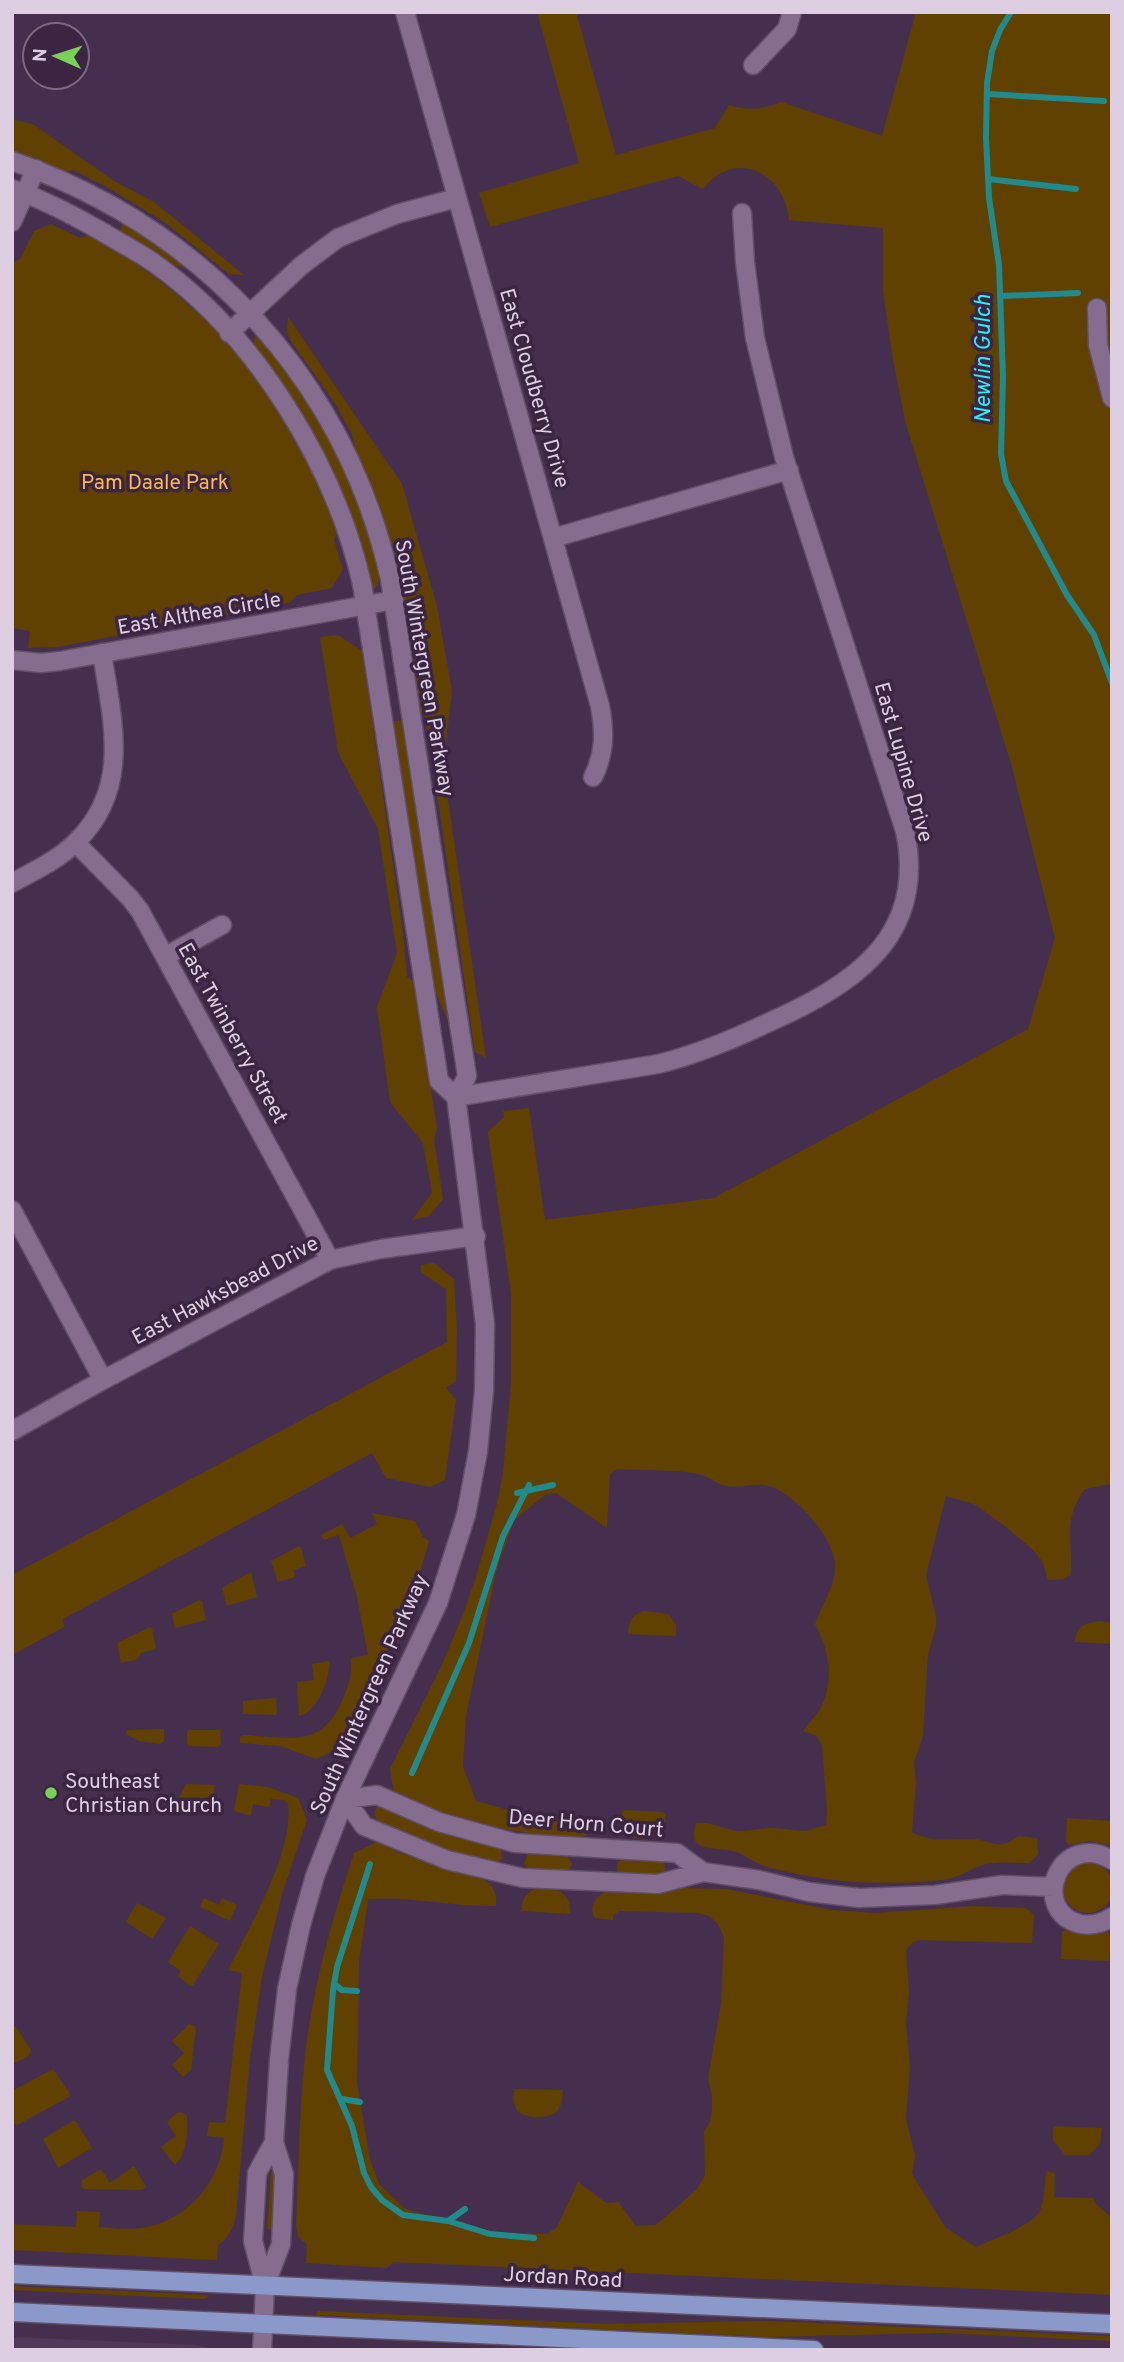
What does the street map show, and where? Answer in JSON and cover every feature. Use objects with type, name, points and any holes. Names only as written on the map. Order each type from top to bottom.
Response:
[{"type":"main road","name":"Jordan Road","points":[[12,2274],[1112,2324]]},
{"type":"main road","points":[[12,2312],[814,2350]]},
{"type":"street","name":"East Cloudberry Drive","points":[[405,12],[604,726],[600,763],[593,777]]},
{"type":"street","points":[[753,65],[787,29],[792,12]]},
{"type":"street","name":"South Wintergreen Parkway","points":[[12,161],[69,183],[108,203],[152,229],[205,270],[250,313],[304,380],[338,436],[370,504],[394,600],[467,1076],[456,1097],[485,1324],[485,1369],[478,1451],[466,1515],[449,1572],[428,1629],[345,1799],[315,1876],[294,1956],[279,2060],[274,2142],[284,2174],[281,2244],[265,2286],[261,2350]]},
{"type":"street","points":[[12,222],[19,191],[36,169]]},
{"type":"street","name":"South Wintergreen Parkway","points":[[19,191],[68,213],[154,263],[185,289],[229,333],[275,391],[303,432],[317,460],[354,550],[366,606],[439,1081],[456,1097]]},
{"type":"street","points":[[229,333],[302,265],[338,238],[397,214],[457,198]]},
{"type":"street","name":"East Lupine Drive","points":[[456,1097],[658,1064],[701,1052],[789,1014],[850,979],[875,956],[899,919],[907,891],[909,859],[905,831],[789,470],[755,338],[742,213]]},
{"type":"street","points":[[1097,308],[1098,345],[1112,398]]},
{"type":"street","points":[[553,538],[789,470]]},
{"type":"street","name":"East Althea Circle","points":[[12,660],[41,663],[394,600]]},
{"type":"street","points":[[12,883],[42,867],[76,843],[100,810],[113,770],[115,732],[102,653]]},
{"type":"street","name":"East Twinberry Street","points":[[76,843],[130,898],[166,957],[330,1260]]},
{"type":"street","points":[[166,957],[222,925]]},
{"type":"street","points":[[12,1210],[103,1380]]},
{"type":"street","name":"East Hawksbead Drive","points":[[12,1431],[330,1260],[381,1249],[475,1236]]},
{"type":"street","name":"Deer Horn Court","points":[[703,1872],[677,1853],[515,1843],[439,1822],[377,1796],[345,1799],[364,1826],[447,1860],[523,1878],[657,1884],[703,1872],[759,1880],[809,1892],[859,1898],[926,1896],[1002,1885],[1053,1887]]},
{"type":"street","points":[[1112,1860],[1091,1853],[1070,1858],[1055,1876],[1053,1887],[1059,1908],[1076,1923],[1098,1924],[1112,1917]]},
{"type":"street","name":"South Wintergreen Parkway","points":[[265,2286],[253,2241],[256,2186],[257,2173],[274,2142]]},
{"type":"shaded area","points":[[12,2337],[196,2345],[218,2350],[12,2350]]},
{"type":"green space","points":[[537,12],[576,12],[616,155],[715,128],[729,105],[755,109],[781,102],[882,136],[916,12],[1112,12],[1112,1484],[1085,1489],[1078,1500],[1070,1530],[1071,1575],[1064,1579],[1048,1580],[1042,1561],[1006,1527],[976,1505],[946,1496],[926,1575],[936,1627],[928,1654],[923,1736],[914,1762],[916,1783],[912,1832],[934,1839],[978,1840],[995,1844],[1005,1844],[1018,1836],[1037,1838],[1038,1854],[1030,1863],[987,1864],[942,1880],[854,1882],[810,1877],[763,1866],[742,1854],[698,1844],[694,1833],[696,1823],[739,1831],[772,1828],[806,1831],[826,1826],[822,1746],[817,1736],[803,1731],[820,1709],[827,1689],[827,1656],[815,1625],[831,1588],[835,1565],[828,1542],[810,1516],[775,1488],[764,1485],[726,1486],[702,1475],[683,1472],[617,1469],[610,1474],[607,1528],[556,1493],[545,1495],[514,1520],[496,1572],[466,1716],[463,1767],[476,1801],[519,1813],[554,1816],[570,1810],[576,1816],[590,1817],[587,1835],[580,1838],[488,1826],[434,1811],[394,1793],[390,1769],[441,1667],[462,1617],[498,1500],[503,1472],[511,1384],[511,1293],[488,1132],[504,1117],[503,1111],[529,1108],[545,1220],[714,1198],[1028,1029],[1055,938],[1012,767],[905,421],[883,291],[883,228],[789,220],[778,189],[768,178],[743,168],[729,170],[715,177],[703,189],[678,176],[490,227],[479,193],[579,163]]},
{"type":"green space","points":[[12,119],[34,125],[114,181],[154,202],[244,275],[229,274],[164,222],[107,187],[73,170],[66,172],[12,152]]},
{"type":"green space","points":[[123,222],[185,261],[223,300],[191,270],[164,262],[119,233]]},
{"type":"green space","name":"Pam Daale Park","points":[[51,224],[80,238],[90,235],[159,280],[219,334],[245,364],[292,430],[319,481],[338,530],[334,540],[343,569],[332,588],[297,595],[289,603],[57,647],[28,648],[30,631],[12,628],[12,263],[20,259],[34,231]]},
{"type":"green space","points":[[288,317],[402,484],[437,606],[452,691],[443,766],[486,1058],[475,1052],[426,718],[420,711],[399,579],[375,498],[358,458],[351,432],[336,405],[291,341],[287,332]]},
{"type":"green space","points":[[258,334],[261,334],[323,420],[361,503],[382,573],[375,589],[370,587],[335,482],[310,430],[253,347]]},
{"type":"green space","points":[[338,635],[362,651],[407,977],[415,982],[437,1129],[434,1139],[443,1199],[429,1216],[412,1220],[432,1193],[423,1143],[390,1102],[377,1007],[397,953],[378,829],[338,752],[320,637]]},
{"type":"green space","points":[[403,720],[458,1074],[450,1026],[431,982],[392,726],[395,721]]},
{"type":"green space","points":[[434,1263],[454,1279],[457,1330],[456,1381],[446,1388],[456,1400],[445,1480],[430,1487],[386,1478],[372,1453],[63,1619],[64,1627],[12,1655],[12,1575],[447,1342],[446,1289],[421,1272],[421,1265]]},
{"type":"green space","points":[[372,1513],[415,1521],[423,1537],[429,1541],[398,1629],[340,1748],[316,1759],[280,1746],[240,1743],[240,1737],[243,1735],[289,1738],[313,1734],[334,1717],[348,1685],[351,1658],[368,1655],[357,1597],[339,1535],[324,1540],[321,1535],[342,1524],[350,1538],[377,1524]]},
{"type":"green space","points":[[299,1546],[306,1566],[293,1570],[295,1577],[278,1582],[271,1561]]},
{"type":"green space","points":[[251,1572],[257,1597],[227,1606],[222,1588]]},
{"type":"green space","points":[[199,1600],[202,1601],[206,1620],[175,1628],[172,1614]]},
{"type":"green space","points":[[644,1611],[668,1614],[676,1625],[676,1636],[628,1634],[632,1620]]},
{"type":"green space","points":[[1100,1621],[1112,1623],[1112,1644],[1075,1642],[1077,1632],[1082,1626]]},
{"type":"green space","points":[[150,1627],[156,1649],[141,1653],[138,1659],[121,1663],[117,1643]]},
{"type":"green space","points":[[330,1661],[322,1693],[312,1708],[299,1716],[297,1682],[314,1680],[312,1664]]},
{"type":"green space","points":[[276,1698],[276,1715],[243,1714],[243,1701]]},
{"type":"green space","points":[[164,1729],[164,1741],[160,1744],[139,1741],[126,1734],[127,1730]]},
{"type":"green space","points":[[189,1730],[220,1730],[221,1744],[218,1747],[189,1746]]},
{"type":"green space","points":[[186,1784],[215,1785],[211,1805],[179,1798]]},
{"type":"green space","points":[[239,1784],[267,1787],[298,1798],[307,1820],[282,1894],[262,1977],[250,2058],[236,2216],[230,2232],[218,2245],[217,2260],[12,2250],[12,2224],[76,2227],[77,2211],[100,2212],[99,2227],[137,2229],[158,2224],[187,2208],[208,2184],[216,2170],[224,2138],[207,2136],[209,2122],[225,2123],[242,1973],[228,1970],[258,1912],[277,1867],[288,1823],[288,1804],[284,1800],[271,1799],[269,1807],[253,1804],[251,1816],[234,1811]]},
{"type":"green space","points":[[382,1806],[441,1832],[497,1847],[501,1850],[502,1859],[497,1863],[452,1851],[378,1823],[374,1813]]},
{"type":"green space","points":[[624,1810],[663,1812],[663,1828],[658,1835],[648,1839],[632,1837],[623,1827]]},
{"type":"green space","points":[[1111,1817],[1112,1846],[1089,1841],[1069,1845],[1066,1842],[1067,1818],[1110,1821]]},
{"type":"green space","points":[[377,1842],[400,1853],[482,1878],[492,1887],[496,1897],[496,1906],[368,1899],[359,1962],[357,2083],[370,2160],[379,2184],[404,2208],[501,2233],[547,2234],[557,2227],[578,2182],[606,2203],[618,2202],[636,2226],[656,2225],[696,2190],[705,2176],[704,2131],[710,2122],[712,2109],[708,2078],[721,2004],[724,1937],[718,1924],[709,1916],[698,1913],[620,1911],[613,1915],[613,1920],[595,1918],[592,1910],[594,1903],[605,1892],[661,1894],[682,1888],[726,1889],[832,1910],[875,1913],[974,1906],[1026,1908],[1034,1915],[1032,1943],[920,1940],[913,1942],[906,1950],[909,1991],[906,2024],[910,2066],[906,2118],[915,2156],[912,2174],[945,2227],[976,2247],[1036,2217],[1043,2201],[1046,2171],[1055,2173],[1054,2197],[1093,2198],[1112,2218],[1112,2295],[393,2262],[387,2268],[306,2263],[307,2245],[298,2236],[296,2226],[302,2086],[311,2015],[326,1945],[354,1853]]},
{"type":"green space","points":[[528,1853],[568,1857],[572,1864],[569,1871],[528,1868],[524,1864]]},
{"type":"green space","points":[[621,1860],[662,1862],[665,1865],[664,1874],[620,1874],[617,1863]]},
{"type":"green space","points":[[1088,1863],[1106,1870],[1113,1888],[1106,1906],[1088,1913],[1070,1906],[1063,1888],[1070,1870]]},
{"type":"green space","points":[[542,1887],[554,1889],[567,1897],[570,1914],[522,1911],[526,1895]]},
{"type":"green space","points":[[204,1898],[219,1905],[222,1898],[237,1905],[230,1921],[200,1907]]},
{"type":"green space","points":[[137,1903],[166,1918],[152,1939],[126,1922]]},
{"type":"green space","points":[[190,1926],[219,1944],[190,1986],[178,1976],[181,1971],[168,1962]]},
{"type":"green space","points":[[1065,1930],[1086,1935],[1108,1931],[1111,1940],[1109,1961],[1061,1959],[1062,1932]]},
{"type":"green space","points":[[189,2024],[196,2027],[191,2070],[183,2077],[172,2065],[184,2053],[172,2041]]},
{"type":"green space","points":[[12,2027],[16,2027],[31,2050],[28,2057],[12,2064]]},
{"type":"green space","points":[[53,2069],[70,2094],[69,2097],[17,2125],[14,2124],[12,2091]]},
{"type":"green space","points":[[514,2089],[563,2090],[561,2105],[556,2112],[548,2116],[526,2116],[515,2106]]},
{"type":"green space","points":[[178,2112],[187,2116],[187,2129],[184,2148],[175,2165],[161,2147],[176,2136],[167,2122]]},
{"type":"green space","points":[[75,2120],[92,2148],[58,2168],[43,2139]]},
{"type":"green space","points":[[1053,2126],[1102,2128],[1100,2144],[1089,2155],[1065,2155],[1053,2140]]},
{"type":"green space","points":[[134,2166],[146,2187],[142,2190],[82,2187],[82,2180],[101,2169],[110,2183]]},
{"type":"green space","points":[[271,2172],[277,2174],[275,2230],[267,2229]]},
{"type":"green space","points":[[12,2286],[209,2297],[204,2299],[12,2290]]},
{"type":"green space","points":[[318,2311],[606,2324],[770,2321],[1112,2336],[1112,2341],[943,2333],[767,2337],[315,2315]]},
{"type":"waterway","name":"Newlin Gulch","points":[[1011,12],[992,51],[987,83],[989,198],[999,265],[1003,377],[1001,454],[1006,481],[1067,595],[1094,635],[1112,683]]},
{"type":"waterway","points":[[987,94],[1104,101]]},
{"type":"waterway","points":[[988,179],[1076,189]]},
{"type":"waterway","points":[[1000,296],[1078,293]]},
{"type":"waterway","points":[[412,1773],[469,1643],[503,1536],[529,1485]]},
{"type":"waterway","points":[[517,1493],[553,1485]]},
{"type":"waterway","points":[[370,1864],[337,1967],[327,2070],[352,2126],[364,2173],[382,2200],[403,2215],[448,2221],[465,2209]]},
{"type":"waterway","points":[[334,1984],[342,1990],[357,1991]]},
{"type":"waterway","points":[[342,2099],[360,2102]]},
{"type":"waterway","points":[[448,2221],[490,2234],[534,2238]]},
{"type":"place","name":"Southeast Christian Church","points":[[51,1793]]}]
